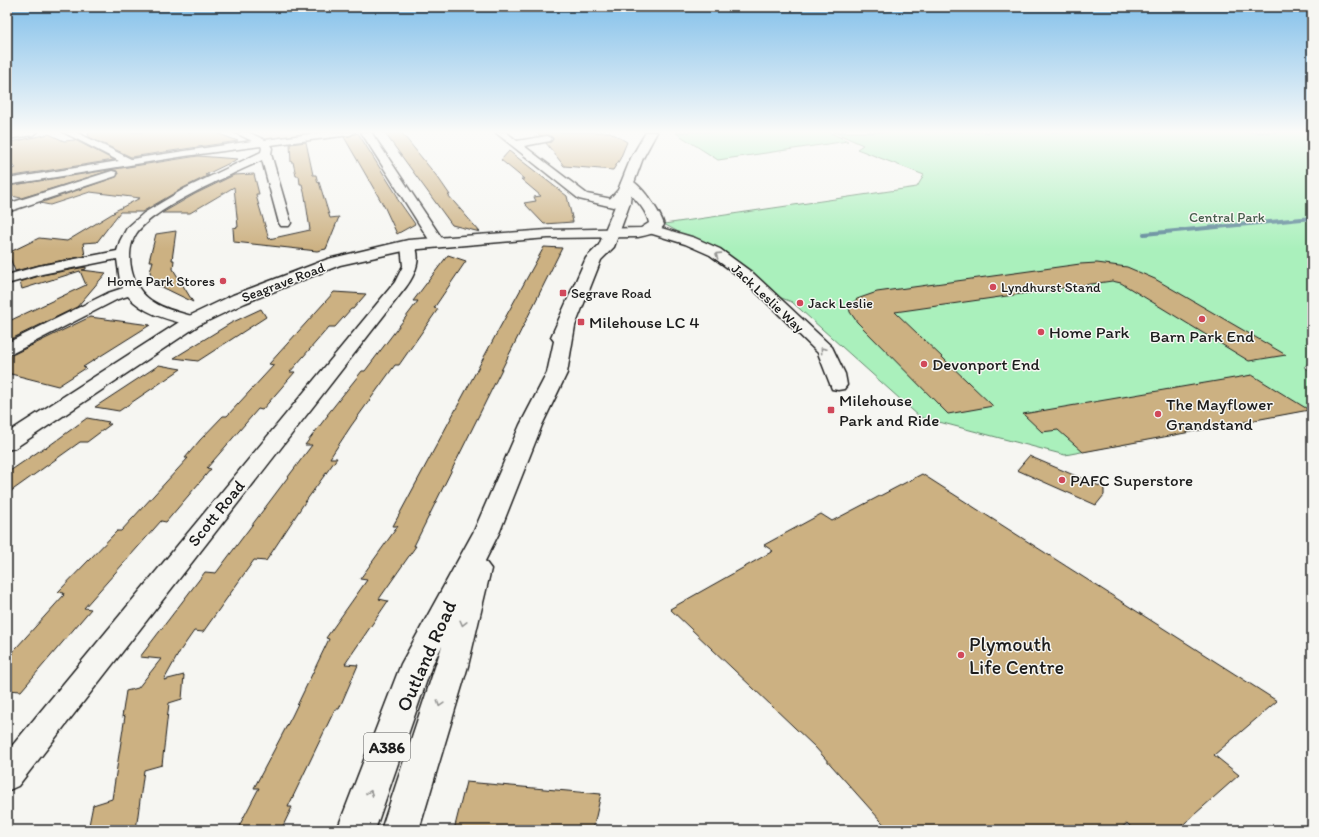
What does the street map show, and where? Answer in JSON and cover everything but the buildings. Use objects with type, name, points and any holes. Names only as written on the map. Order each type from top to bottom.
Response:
[{"type":"main road","name":"Outland Road","points":[[605,232],[623,203],[626,187],[632,171]]},
{"type":"main road","name":"Outland Road","points":[[356,830],[418,664],[487,531],[531,424],[557,373],[566,326],[594,258],[606,246],[605,232],[613,203],[626,187]]},
{"type":"main road","points":[[626,187],[646,204],[656,220],[657,225],[650,229]]},
{"type":"main road","name":"Seagrave Road","points":[[7,443],[193,322],[239,299],[302,273],[334,262],[408,246],[548,234],[605,232],[638,233],[650,229]]},
{"type":"main road","name":"Outland Road","points":[[400,830],[452,666],[487,531]]},
{"type":"street","points":[[9,179],[66,171]]},
{"type":"street","points":[[7,208],[119,171]]},
{"type":"street","points":[[193,322],[156,310],[141,301],[131,290],[126,279],[122,254],[128,237],[136,225],[184,193],[224,171]]},
{"type":"street","points":[[271,171],[285,223]]},
{"type":"street","points":[[391,171],[438,243]]},
{"type":"street","points":[[549,171],[582,197],[613,203]]},
{"type":"street","name":"Jack Leslie Way","points":[[650,229],[690,241],[715,252],[747,276],[826,351],[836,374],[838,385]]},
{"type":"street","name":"Scott Road","points":[[7,776],[401,284],[410,271],[408,246]]},
{"type":"street","points":[[7,280],[39,270],[122,254]]},
{"type":"street","points":[[7,349],[113,296],[131,290]]},
{"type":"green space","name":"Central Park","points":[[914,171],[1312,171],[1312,366],[1308,363],[1304,367],[1312,372],[1312,409],[1065,455],[920,417],[792,302],[771,294],[743,268],[664,224],[917,187],[924,175]]},
{"type":"waterway","points":[[1144,234],[1312,218]]},
{"type":"place","name":"Home Park Stores","points":[[223,281]]},
{"type":"place","name":"Lyndhurst Stand","points":[[993,287]]},
{"type":"place","name":"Segrave Road","points":[[563,293]]},
{"type":"place","name":"Jack Leslie","points":[[800,303]]},
{"type":"place","name":"Barn Park End","points":[[1202,319]]},
{"type":"place","name":"Milehouse LC 4","points":[[581,322]]},
{"type":"place","name":"Home Park","points":[[1041,332]]},
{"type":"place","name":"Devonport End","points":[[924,364]]},
{"type":"place","name":"Milehouse Park and Ride","points":[[831,410]]},
{"type":"place","name":"The Mayflower Grandstand","points":[[1158,414]]},
{"type":"place","name":"PAFC Superstore","points":[[1062,480]]},
{"type":"place","name":"Plymouth Life Centre","points":[[961,655]]}]
